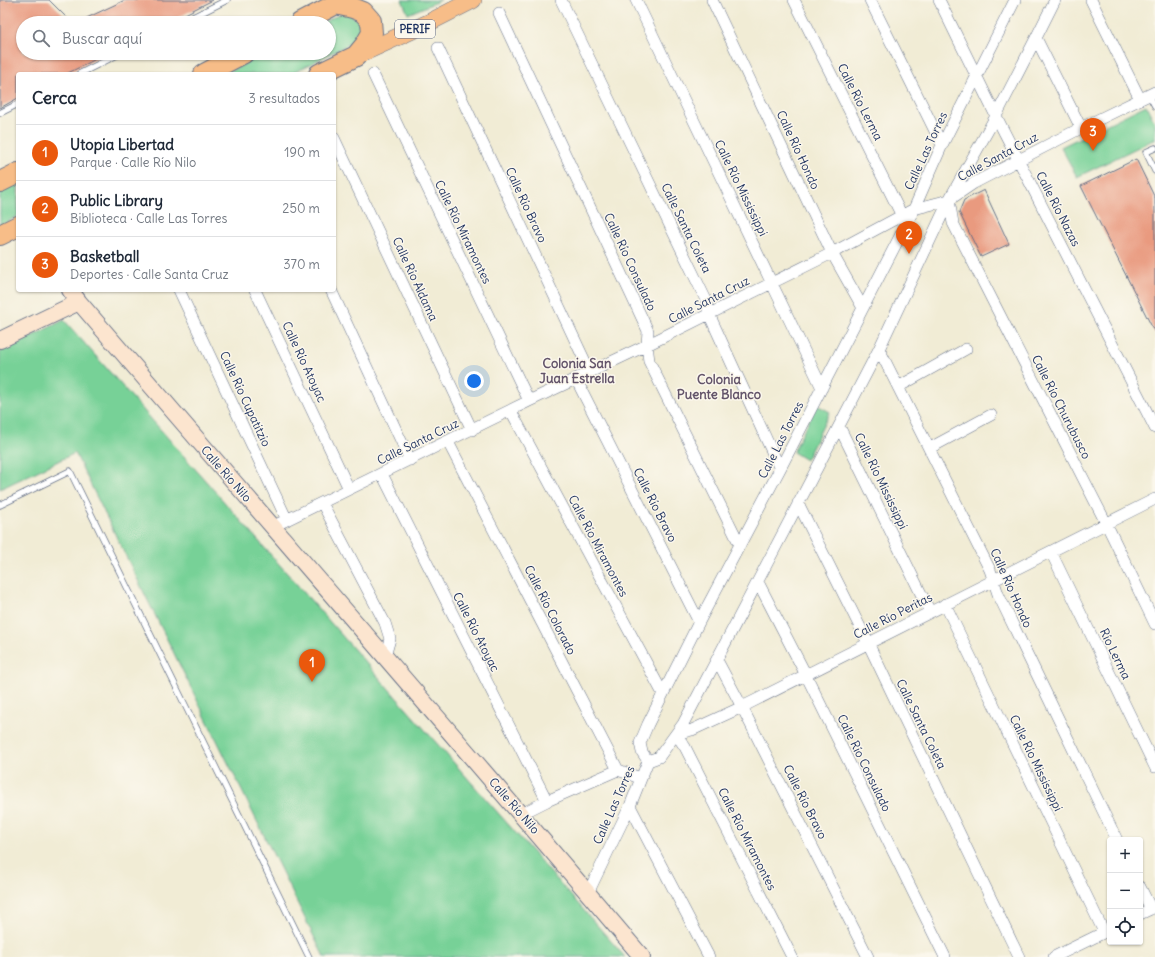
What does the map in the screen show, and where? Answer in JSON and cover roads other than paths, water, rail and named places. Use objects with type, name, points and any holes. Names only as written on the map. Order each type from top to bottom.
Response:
[{"type":"highway","points":[[312,16],[337,1],[363,12],[371,21],[372,33],[356,56]]},
{"type":"highway","name":"PERIF","points":[[324,72],[356,56]]},
{"type":"highway","points":[[208,72],[231,60]]},
{"type":"highway","points":[[0,182],[16,174]]},
{"type":"highway","points":[[0,235],[16,227]]},
{"type":"main road","name":"PERIF","points":[[356,56],[426,24],[473,0]]},
{"type":"street","name":"Calle Santa Coleta","points":[[561,0],[706,300],[709,314],[780,469]]},
{"type":"street","name":"Calle Río Mississippi","points":[[636,0],[822,388]]},
{"type":"street","name":"Calle Río Hondo","points":[[712,0],[832,253],[863,308]]},
{"type":"street","name":"Calle Río Lerma","points":[[794,0],[902,216]]},
{"type":"street","points":[[870,0],[942,145]]},
{"type":"street","name":"Calle Río Nazas","points":[[939,0],[976,77],[1155,428]]},
{"type":"street","name":"Calle Las Torres","points":[[588,893],[630,806],[648,761],[642,752],[640,743],[648,724],[699,622],[914,209],[942,145],[1015,0]]},
{"type":"street","points":[[648,761],[659,757],[676,734],[717,660],[798,503],[840,426],[879,349],[949,200],[996,116],[1054,0]]},
{"type":"street","points":[[1091,0],[1148,95]]},
{"type":"street","name":"Calle Río Consulado","points":[[499,13],[648,331],[647,345],[649,360],[740,545]]},
{"type":"street","points":[[1036,38],[1081,128]]},
{"type":"street","name":"Calle Río Bravo","points":[[438,48],[590,372]]},
{"type":"street","name":"Calle Río Miramontes","points":[[373,74],[529,401]]},
{"type":"street","name":"Calle Santa Cruz","points":[[272,527],[647,345],[832,253],[914,209],[949,200],[974,183],[1148,95]]},
{"type":"street","name":"Calle Río Aldama","points":[[336,142],[472,430]]},
{"type":"street","name":"Calle Río Churubusco","points":[[949,200],[953,223],[1106,523],[1155,624]]},
{"type":"street","name":"Calle Río Cupatitzio","points":[[180,292],[287,520]]},
{"type":"street","name":"Calle Río Atoyac","points":[[256,292],[349,489]]},
{"type":"street","points":[[332,292],[410,460]]},
{"type":"street","points":[[0,340],[75,296]]},
{"type":"street","name":"Calle Río Nilo","points":[[75,296],[272,527],[521,814],[642,957]]},
{"type":"street","name":"Calle Río Hondo","points":[[879,349],[990,570],[998,594],[1116,837]]},
{"type":"street","points":[[898,387],[966,349]]},
{"type":"street","name":"Calle Río Bravo","points":[[576,379],[699,622]]},
{"type":"street","name":"Calle Río Miramontes","points":[[511,411],[663,694]]},
{"type":"street","points":[[930,448],[991,415]]},
{"type":"street","name":"Calle Río Mississippi","points":[[840,426],[930,612]]},
{"type":"street","name":"Calle Río Colorado","points":[[448,442],[618,770]]},
{"type":"street","name":"Calle Río Atoyac","points":[[382,474],[547,801]]},
{"type":"street","name":"Calle Río Peritas","points":[[676,734],[692,730],[742,707],[1051,552],[1155,498]]},
{"type":"street","points":[[322,503],[385,623],[390,638],[385,656]]},
{"type":"street","name":"Calle Santa Coleta","points":[[798,503],[868,643],[1019,957]]},
{"type":"street","name":"Río Lerma","points":[[1051,552],[1155,767]]},
{"type":"street","name":"Calle Río Consulado","points":[[758,582],[806,675],[945,957]]},
{"type":"street","name":"Calle Río Mississippi","points":[[945,604],[1107,931]]},
{"type":"street","name":"Calle Río Bravo","points":[[717,660],[868,957]]},
{"type":"street","name":"Calle Río Miramontes","points":[[676,734],[685,747],[792,957]]},
{"type":"street","points":[[521,814],[618,770],[640,778]]},
{"type":"street","points":[[630,806],[709,957]]},
{"type":"street","points":[[1143,892],[1153,908],[1143,913]]},
{"type":"street","points":[[1054,957],[1107,931]]},
{"type":"lane","points":[[195,16],[227,0]]},
{"type":"lane","points":[[83,72],[107,60]]},
{"type":"lane","points":[[1148,95],[1155,106]]},
{"type":"lane","points":[[0,113],[16,105]]},
{"type":"lane","points":[[1155,148],[1146,152],[1155,171]]},
{"type":"lane","points":[[0,505],[70,471],[309,957]]},
{"type":"place","name":"Basketball","points":[[1093,151]]},
{"type":"place","name":"Public Library","points":[[909,254]]},
{"type":"place","name":"Utopia Libertad","points":[[312,682]]},
{"type":"district","name":"Colonia San Juan Estrella","points":[[577,370]]},
{"type":"district","name":"Colonia Puente Blanco","points":[[719,386]]}]
